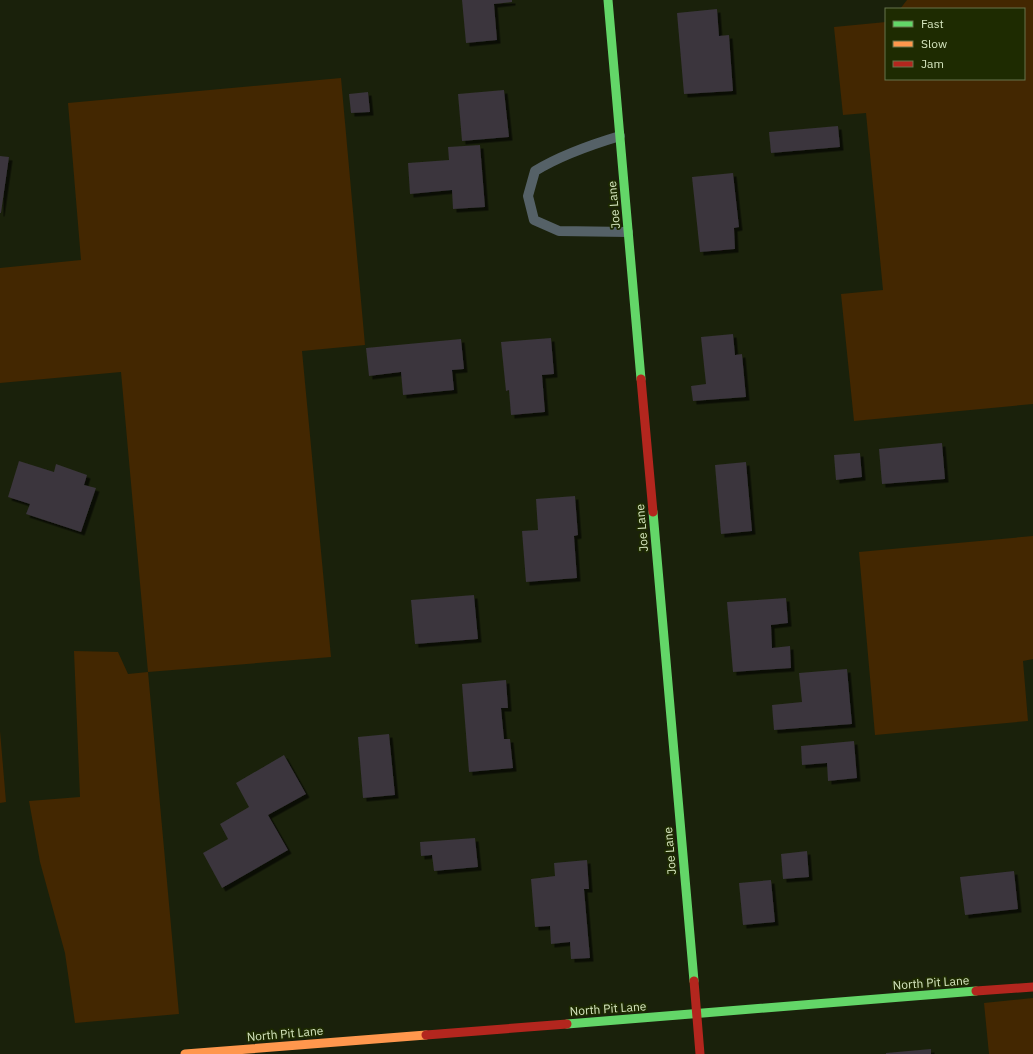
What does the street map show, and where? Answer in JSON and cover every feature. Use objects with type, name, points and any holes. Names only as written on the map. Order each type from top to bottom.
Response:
[{"type":"street","name":"Joe Lane","points":[[608,0],[700,1054]]},
{"type":"street","name":"North Pit Lane","points":[[185,1054],[1033,987]]},
{"type":"lane","points":[[620,136],[598,142],[551,161],[535,172],[528,196],[534,220],[559,231],[628,232]]},
{"type":"shaded area","points":[[907,0],[1033,0],[1033,404],[854,421],[841,294],[883,290],[866,113],[843,115],[834,27],[885,22],[885,80],[1025,80],[1025,8],[901,8]]},
{"type":"shaded area","points":[[341,78],[365,345],[302,351],[331,657],[148,672],[121,372],[0,383],[0,268],[81,260],[68,103]]},
{"type":"shaded area","points":[[1033,536],[1033,659],[1023,661],[1028,721],[875,735],[859,552]]},
{"type":"shaded area","points":[[74,651],[118,652],[128,674],[148,672],[179,1014],[75,1023],[65,953],[40,862],[29,801],[80,797]]},
{"type":"shaded area","points":[[0,731],[6,802],[0,803]]},
{"type":"shaded area","points":[[1033,998],[1033,1054],[989,1054],[984,1003]]},
{"type":"building","points":[[462,0],[512,0],[512,2],[494,4],[497,40],[466,43]]},
{"type":"building","points":[[717,9],[719,36],[729,35],[733,91],[684,94],[677,13]]},
{"type":"building","points":[[504,90],[509,137],[462,141],[458,94]]},
{"type":"building","points":[[368,92],[370,112],[351,113],[349,94]]},
{"type":"building","points":[[838,126],[840,147],[771,153],[769,132]]},
{"type":"building","points":[[480,145],[485,207],[453,209],[452,190],[410,194],[408,163],[449,160],[448,147]]},
{"type":"building","points":[[0,156],[9,157],[1,213],[0,213]]},
{"type":"building","points":[[733,173],[739,227],[734,228],[735,249],[700,252],[692,177]]},
{"type":"building","points":[[733,334],[735,355],[742,354],[746,397],[693,401],[691,386],[706,384],[701,337]]},
{"type":"building","points":[[551,338],[554,374],[542,375],[545,412],[511,415],[509,390],[506,391],[501,342]]},
{"type":"building","points":[[461,339],[464,369],[452,370],[454,390],[403,395],[401,372],[369,376],[366,348]]},
{"type":"building","points":[[942,443],[945,479],[882,484],[879,449]]},
{"type":"building","points":[[860,453],[862,477],[836,480],[834,455]]},
{"type":"building","points":[[19,461],[54,472],[56,464],[87,475],[84,485],[96,488],[81,532],[26,514],[30,504],[8,497]]},
{"type":"building","points":[[746,462],[752,531],[721,534],[715,465]]},
{"type":"building","points":[[575,496],[578,535],[574,536],[577,578],[526,582],[522,531],[538,530],[536,499]]},
{"type":"building","points":[[474,595],[478,639],[415,644],[411,600]]},
{"type":"building","points":[[786,598],[788,623],[771,625],[772,648],[790,646],[791,668],[733,672],[727,602]]},
{"type":"building","points":[[847,669],[852,724],[774,730],[772,705],[802,702],[799,673]]},
{"type":"building","points":[[506,680],[508,708],[501,708],[504,739],[510,739],[513,768],[469,772],[462,684]]},
{"type":"building","points":[[389,734],[395,795],[363,798],[358,737]]},
{"type":"building","points":[[854,741],[857,778],[828,781],[827,763],[802,765],[801,746]]},
{"type":"building","points":[[284,755],[306,794],[268,815],[288,850],[222,888],[203,853],[228,839],[220,824],[249,807],[236,783]]},
{"type":"building","points":[[475,838],[478,867],[434,871],[432,855],[421,856],[420,842]]},
{"type":"building","points":[[807,851],[809,877],[783,879],[781,854]]},
{"type":"building","points":[[587,860],[589,889],[584,889],[590,958],[571,959],[570,942],[551,944],[550,926],[535,927],[531,879],[555,876],[554,863]]},
{"type":"building","points":[[1014,871],[1018,909],[965,915],[960,877]]},
{"type":"building","points":[[771,880],[775,922],[743,925],[739,883]]},
{"type":"building","points":[[931,1049],[931,1054],[886,1054],[886,1053]]},
{"type":"traffic: fast","points":[[608,0],[641,379]]},
{"type":"traffic: fast","points":[[653,512],[694,981]]},
{"type":"traffic: fast","points":[[567,1024],[976,991]]},
{"type":"traffic: slow","points":[[185,1054],[426,1035]]},
{"type":"traffic: jam","points":[[641,379],[653,512]]},
{"type":"traffic: jam","points":[[694,981],[700,1054]]},
{"type":"traffic: jam","points":[[976,991],[1033,987]]},
{"type":"traffic: jam","points":[[426,1035],[567,1024]]}]
